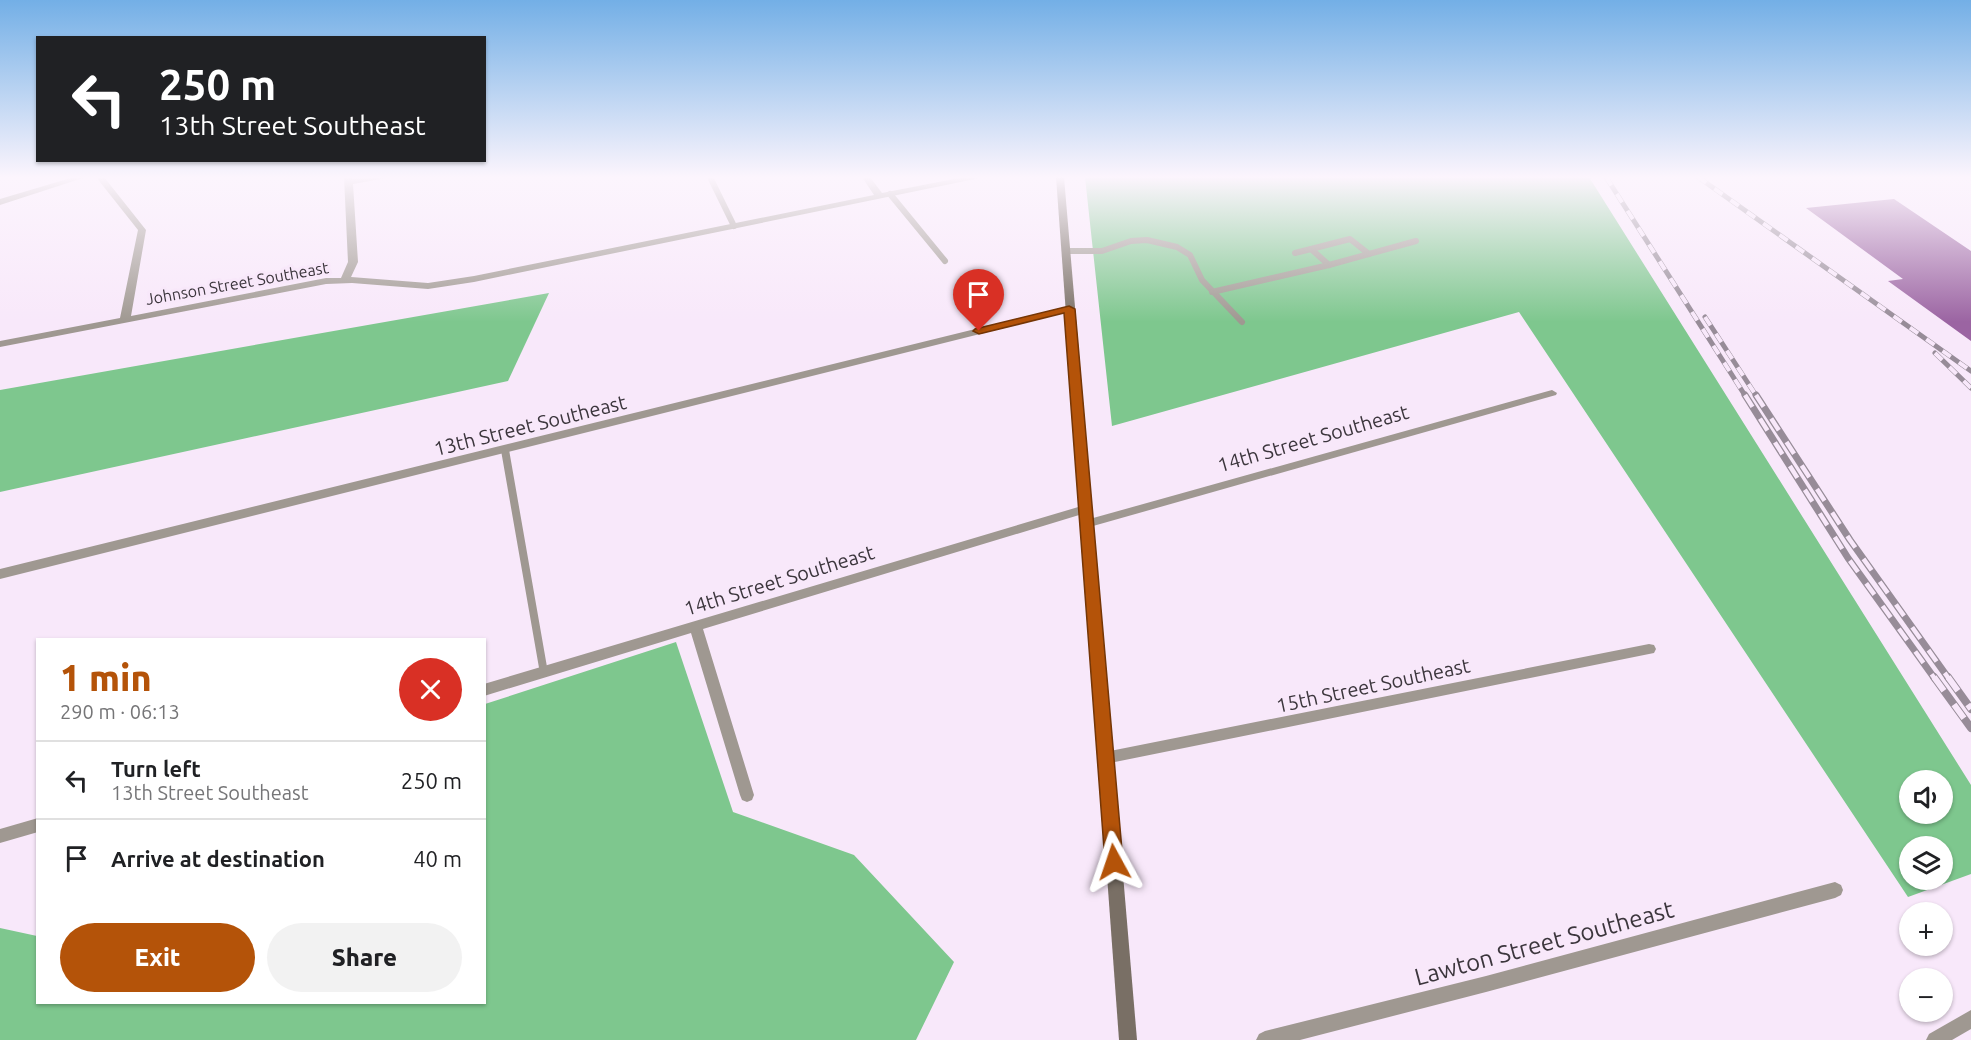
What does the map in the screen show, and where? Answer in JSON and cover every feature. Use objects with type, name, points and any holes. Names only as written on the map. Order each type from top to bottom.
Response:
[{"type":"main road","points":[[1063,226],[1128,1040]]},
{"type":"street","points":[[126,319],[142,230],[138,226]]},
{"type":"street","points":[[345,279],[353,262],[351,226]]},
{"type":"street","name":"Johnson Street Southeast","points":[[0,344],[303,284],[345,279],[405,285],[451,283],[734,226]]},
{"type":"street","name":"13th Street Southeast","points":[[0,574],[1069,309]]},
{"type":"street","name":"14th Street Southeast","points":[[1086,524],[1552,393]]},
{"type":"street","name":"14th Street Southeast","points":[[486,689],[1085,510]]},
{"type":"street","points":[[696,627],[747,795]]},
{"type":"street","name":"15th Street Southeast","points":[[1105,758],[1648,649]]},
{"type":"street","points":[[0,836],[36,826]]},
{"type":"street","name":"Lawton Street Southeast","points":[[1265,1040],[1486,984],[1835,890]]},
{"type":"street","points":[[1935,1040],[1971,1019]]},
{"type":"lane","points":[[914,226],[945,261]]},
{"type":"lane","points":[[1295,253],[1350,239],[1369,254]]},
{"type":"lane","points":[[1065,251],[1102,251],[1139,240],[1165,242],[1190,255],[1202,279],[1212,292],[1242,322]]},
{"type":"lane","points":[[1212,292],[1329,265],[1416,241]]},
{"type":"lane","points":[[1311,249],[1329,265]]},
{"type":"lane","points":[[506,450],[544,673]]},
{"type":"green space","points":[[1090,226],[1619,226],[1971,785],[1971,874],[1953,881],[1953,836],[1899,836],[1899,883],[1519,312],[1112,426]]},
{"type":"green space","points":[[549,293],[508,381],[0,492],[0,390]]},
{"type":"green space","points":[[676,642],[733,812],[854,855],[954,962],[916,1040],[0,1040],[0,928],[36,936],[36,1004],[486,1004],[486,704]]},
{"type":"green space","points":[[1903,890],[1927,890],[1908,897]]},
{"type":"building","points":[[1830,226],[1933,226],[1971,251],[1971,341],[1888,281],[1903,279]]},
{"type":"railway","points":[[1637,226],[1746,397]]},
{"type":"railway","points":[[1766,226],[1971,371]]},
{"type":"railway","points":[[1705,317],[1757,397]]},
{"type":"railway","points":[[1935,353],[1971,388]]},
{"type":"railway","points":[[1745,395],[1848,558],[1935,679]]},
{"type":"railway","points":[[1756,395],[1850,540],[1949,679]]},
{"type":"railway","points":[[1934,677],[1971,728]]},
{"type":"railway","points":[[1948,677],[1971,709]]},
{"type":"route","points":[[979,331],[1069,309],[1114,862]]}]
